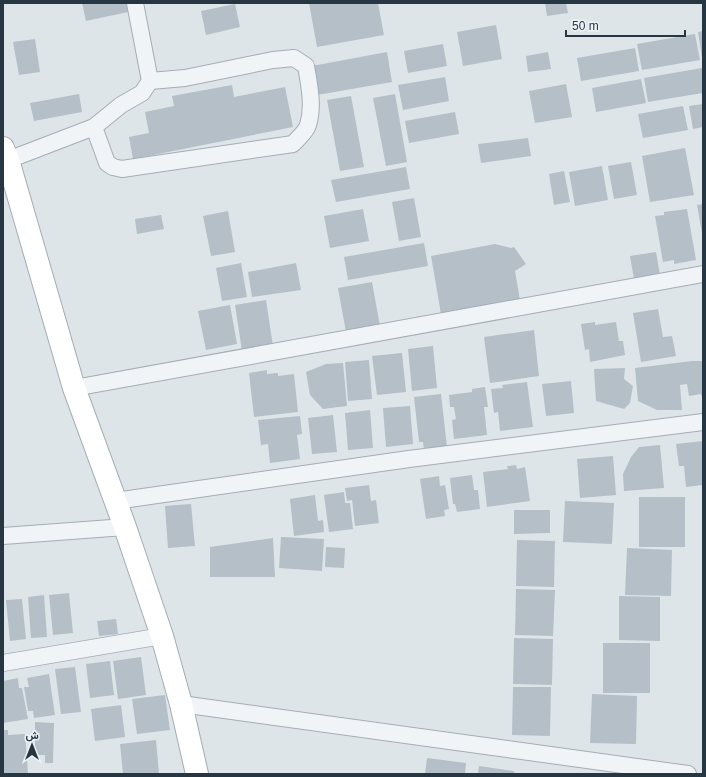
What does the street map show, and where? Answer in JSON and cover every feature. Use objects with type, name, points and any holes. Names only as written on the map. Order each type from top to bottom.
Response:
[{"type":"street","points":[[135,3],[150,81],[142,93],[121,105],[94,127],[5,154],[74,388],[125,527],[162,636],[181,704],[197,774]]},
{"type":"street","points":[[94,127],[107,163],[113,167],[122,169],[293,144],[308,126],[310,93],[306,66],[294,58],[273,60],[185,78],[150,81]]},
{"type":"street","points":[[74,388],[703,274]]},
{"type":"street","points":[[115,501],[409,459],[703,422]]},
{"type":"street","points":[[3,536],[125,527]]},
{"type":"street","points":[[3,663],[162,636]]},
{"type":"street","points":[[181,704],[688,774]]},
{"type":"building","points":[[82,3],[126,3],[128,12],[86,21]]},
{"type":"building","points":[[309,3],[378,3],[384,35],[317,47]]},
{"type":"building","points":[[545,3],[566,3],[568,13],[547,16]]},
{"type":"building","points":[[235,4],[240,27],[206,35],[201,11]]},
{"type":"building","points":[[496,25],[502,59],[463,66],[457,32]]},
{"type":"building","points":[[703,31],[703,58],[702,58],[698,32]]},
{"type":"building","points":[[695,34],[700,60],[642,70],[637,44]]},
{"type":"building","points":[[35,39],[40,72],[19,75],[13,42]]},
{"type":"building","points":[[443,44],[447,66],[408,73],[404,51]]},
{"type":"building","points":[[635,48],[639,71],[581,81],[577,58]]},
{"type":"building","points":[[387,52],[392,82],[317,95],[312,66]]},
{"type":"building","points":[[548,52],[551,69],[528,72],[526,56]]},
{"type":"building","points":[[702,68],[703,93],[648,102],[644,78]]},
{"type":"building","points":[[445,77],[449,101],[403,110],[398,85]]},
{"type":"building","points":[[641,79],[646,103],[596,112],[592,88]]},
{"type":"building","points":[[566,84],[572,117],[535,123],[529,91]]},
{"type":"building","points":[[232,85],[234,97],[285,87],[293,127],[133,159],[129,137],[149,133],[145,112],[174,106],[172,96]]},
{"type":"building","points":[[79,94],[82,112],[34,121],[30,103]]},
{"type":"building","points":[[395,94],[407,162],[386,166],[373,98]]},
{"type":"building","points":[[351,96],[364,167],[340,171],[327,100]]},
{"type":"building","points":[[703,104],[703,127],[693,129],[689,106]]},
{"type":"building","points":[[683,106],[688,130],[643,138],[638,114]]},
{"type":"building","points":[[455,112],[459,134],[409,143],[405,121]]},
{"type":"building","points":[[528,138],[531,156],[481,163],[478,144]]},
{"type":"building","points":[[685,148],[694,195],[650,202],[642,156]]},
{"type":"building","points":[[631,162],[637,195],[614,199],[608,166]]},
{"type":"building","points":[[602,166],[608,200],[575,206],[569,172]]},
{"type":"building","points":[[406,167],[410,189],[336,202],[331,180]]},
{"type":"building","points":[[564,171],[570,202],[554,205],[549,174]]},
{"type":"building","points":[[414,198],[421,237],[399,241],[392,202]]},
{"type":"building","points":[[703,204],[703,233],[702,233],[697,205]]},
{"type":"building","points":[[363,209],[369,241],[330,248],[324,216]]},
{"type":"building","points":[[687,209],[696,260],[674,264],[674,260],[663,262],[655,216],[664,215],[664,212]]},
{"type":"building","points":[[228,211],[235,252],[211,256],[203,216]]},
{"type":"building","points":[[161,215],[164,229],[137,234],[135,219]]},
{"type":"building","points":[[424,243],[428,266],[348,280],[344,257]]},
{"type":"building","points":[[495,244],[511,248],[514,247],[526,264],[515,271],[520,300],[441,314],[431,256]]},
{"type":"building","points":[[656,252],[660,275],[634,279],[630,256]]},
{"type":"building","points":[[241,263],[247,297],[222,301],[216,268]]},
{"type":"building","points":[[296,263],[301,290],[252,297],[248,272]]},
{"type":"building","points":[[372,282],[380,326],[346,332],[338,288]]},
{"type":"building","points":[[266,300],[273,346],[242,351],[235,305]]},
{"type":"building","points":[[230,305],[237,344],[206,350],[198,311]]},
{"type":"building","points":[[658,309],[663,337],[672,336],[676,356],[641,362],[633,313]]},
{"type":"building","points":[[595,322],[595,325],[616,322],[619,341],[623,341],[625,355],[590,362],[589,349],[585,350],[581,324]]},
{"type":"building","points":[[534,330],[539,376],[490,383],[484,337]]},
{"type":"building","points":[[433,346],[437,388],[412,391],[408,349]]},
{"type":"building","points":[[402,353],[406,392],[377,395],[372,356]]},
{"type":"building","points":[[369,360],[372,399],[348,401],[345,362]]},
{"type":"building","points":[[703,361],[703,401],[701,394],[689,396],[687,384],[680,385],[682,410],[657,410],[638,401],[635,368]]},
{"type":"building","points":[[343,363],[347,406],[323,409],[310,395],[306,372],[326,364]]},
{"type":"building","points":[[625,368],[624,379],[633,386],[630,403],[624,409],[596,401],[594,369]]},
{"type":"building","points":[[267,370],[267,374],[278,373],[278,376],[294,374],[298,412],[254,417],[249,373]]},
{"type":"building","points":[[571,381],[574,413],[546,416],[542,384]]},
{"type":"building","points":[[527,382],[533,427],[500,431],[498,412],[494,413],[491,389],[503,388],[502,385]]},
{"type":"building","points":[[485,387],[488,407],[484,407],[487,435],[454,439],[452,420],[456,419],[454,407],[450,407],[449,395],[472,392],[472,389]]},
{"type":"building","points":[[441,394],[447,447],[424,450],[423,442],[419,442],[414,397]]},
{"type":"building","points":[[410,406],[413,444],[386,447],[383,408]]},
{"type":"building","points":[[370,410],[373,448],[348,450],[345,413]]},
{"type":"building","points":[[333,415],[337,452],[312,454],[308,418]]},
{"type":"building","points":[[300,416],[302,434],[297,435],[300,459],[270,463],[268,444],[261,445],[258,420]]},
{"type":"building","points":[[703,441],[703,485],[686,487],[684,466],[679,466],[676,444]]},
{"type":"building","points":[[660,445],[664,488],[624,491],[623,474],[631,457],[639,447]]},
{"type":"building","points":[[613,456],[616,495],[580,498],[577,459]]},
{"type":"building","points":[[516,465],[517,469],[525,467],[530,501],[487,507],[483,472],[508,469],[507,466]]},
{"type":"building","points":[[472,475],[474,490],[478,490],[480,509],[457,512],[455,504],[453,504],[450,478]]},
{"type":"building","points":[[439,476],[440,486],[445,485],[449,509],[444,510],[445,516],[426,519],[420,479]]},
{"type":"building","points":[[369,485],[371,501],[376,500],[379,523],[355,526],[352,500],[347,501],[345,488]]},
{"type":"building","points":[[344,492],[345,503],[350,503],[353,529],[329,532],[324,495]]},
{"type":"building","points":[[315,495],[318,521],[323,520],[324,532],[294,536],[290,499]]},
{"type":"building","points":[[639,497],[685,497],[685,547],[639,547]]},
{"type":"building","points":[[565,501],[614,503],[612,544],[563,542]]},
{"type":"building","points":[[191,504],[195,546],[168,548],[165,506]]},
{"type":"building","points":[[514,510],[550,510],[550,533],[514,534]]},
{"type":"building","points":[[281,537],[324,539],[322,571],[279,568]]},
{"type":"building","points":[[273,538],[275,577],[210,577],[210,547]]},
{"type":"building","points":[[517,540],[555,541],[554,587],[516,586]]},
{"type":"building","points":[[326,547],[345,548],[344,568],[325,567]]},
{"type":"building","points":[[627,548],[672,550],[671,596],[625,595]]},
{"type":"building","points":[[516,589],[555,590],[553,636],[515,635]]},
{"type":"building","points":[[69,593],[73,633],[53,635],[49,595]]},
{"type":"building","points":[[44,595],[47,637],[31,638],[28,597]]},
{"type":"building","points":[[619,596],[660,597],[660,641],[619,640]]},
{"type":"building","points":[[22,599],[26,639],[10,641],[6,600]]},
{"type":"building","points":[[116,619],[118,634],[99,636],[97,621]]},
{"type":"building","points":[[514,638],[553,639],[552,685],[513,684]]},
{"type":"building","points":[[603,643],[650,643],[650,693],[603,693]]},
{"type":"building","points":[[141,657],[146,695],[118,699],[113,661]]},
{"type":"building","points":[[110,661],[114,695],[90,698],[86,664]]},
{"type":"building","points":[[75,667],[81,712],[61,714],[55,669]]},
{"type":"building","points":[[49,674],[55,715],[34,718],[33,711],[28,711],[24,687],[29,687],[27,678]]},
{"type":"building","points":[[18,678],[19,688],[22,688],[28,719],[3,723],[3,681]]},
{"type":"building","points":[[513,687],[551,687],[550,736],[512,735]]},
{"type":"building","points":[[592,694],[637,696],[636,744],[590,743]]},
{"type":"building","points":[[165,695],[170,730],[137,734],[132,699]]},
{"type":"building","points":[[121,705],[125,737],[95,741],[91,709]]},
{"type":"building","points":[[35,722],[54,723],[53,763],[45,763],[45,755],[35,755]]},
{"type":"building","points":[[3,730],[8,730],[8,735],[25,734],[28,773],[3,774]]},
{"type":"building","points":[[156,740],[159,774],[123,774],[120,744]]},
{"type":"building","points":[[427,758],[466,763],[465,774],[425,774]]},
{"type":"building","points":[[479,766],[514,771],[514,774],[478,774]]}]
